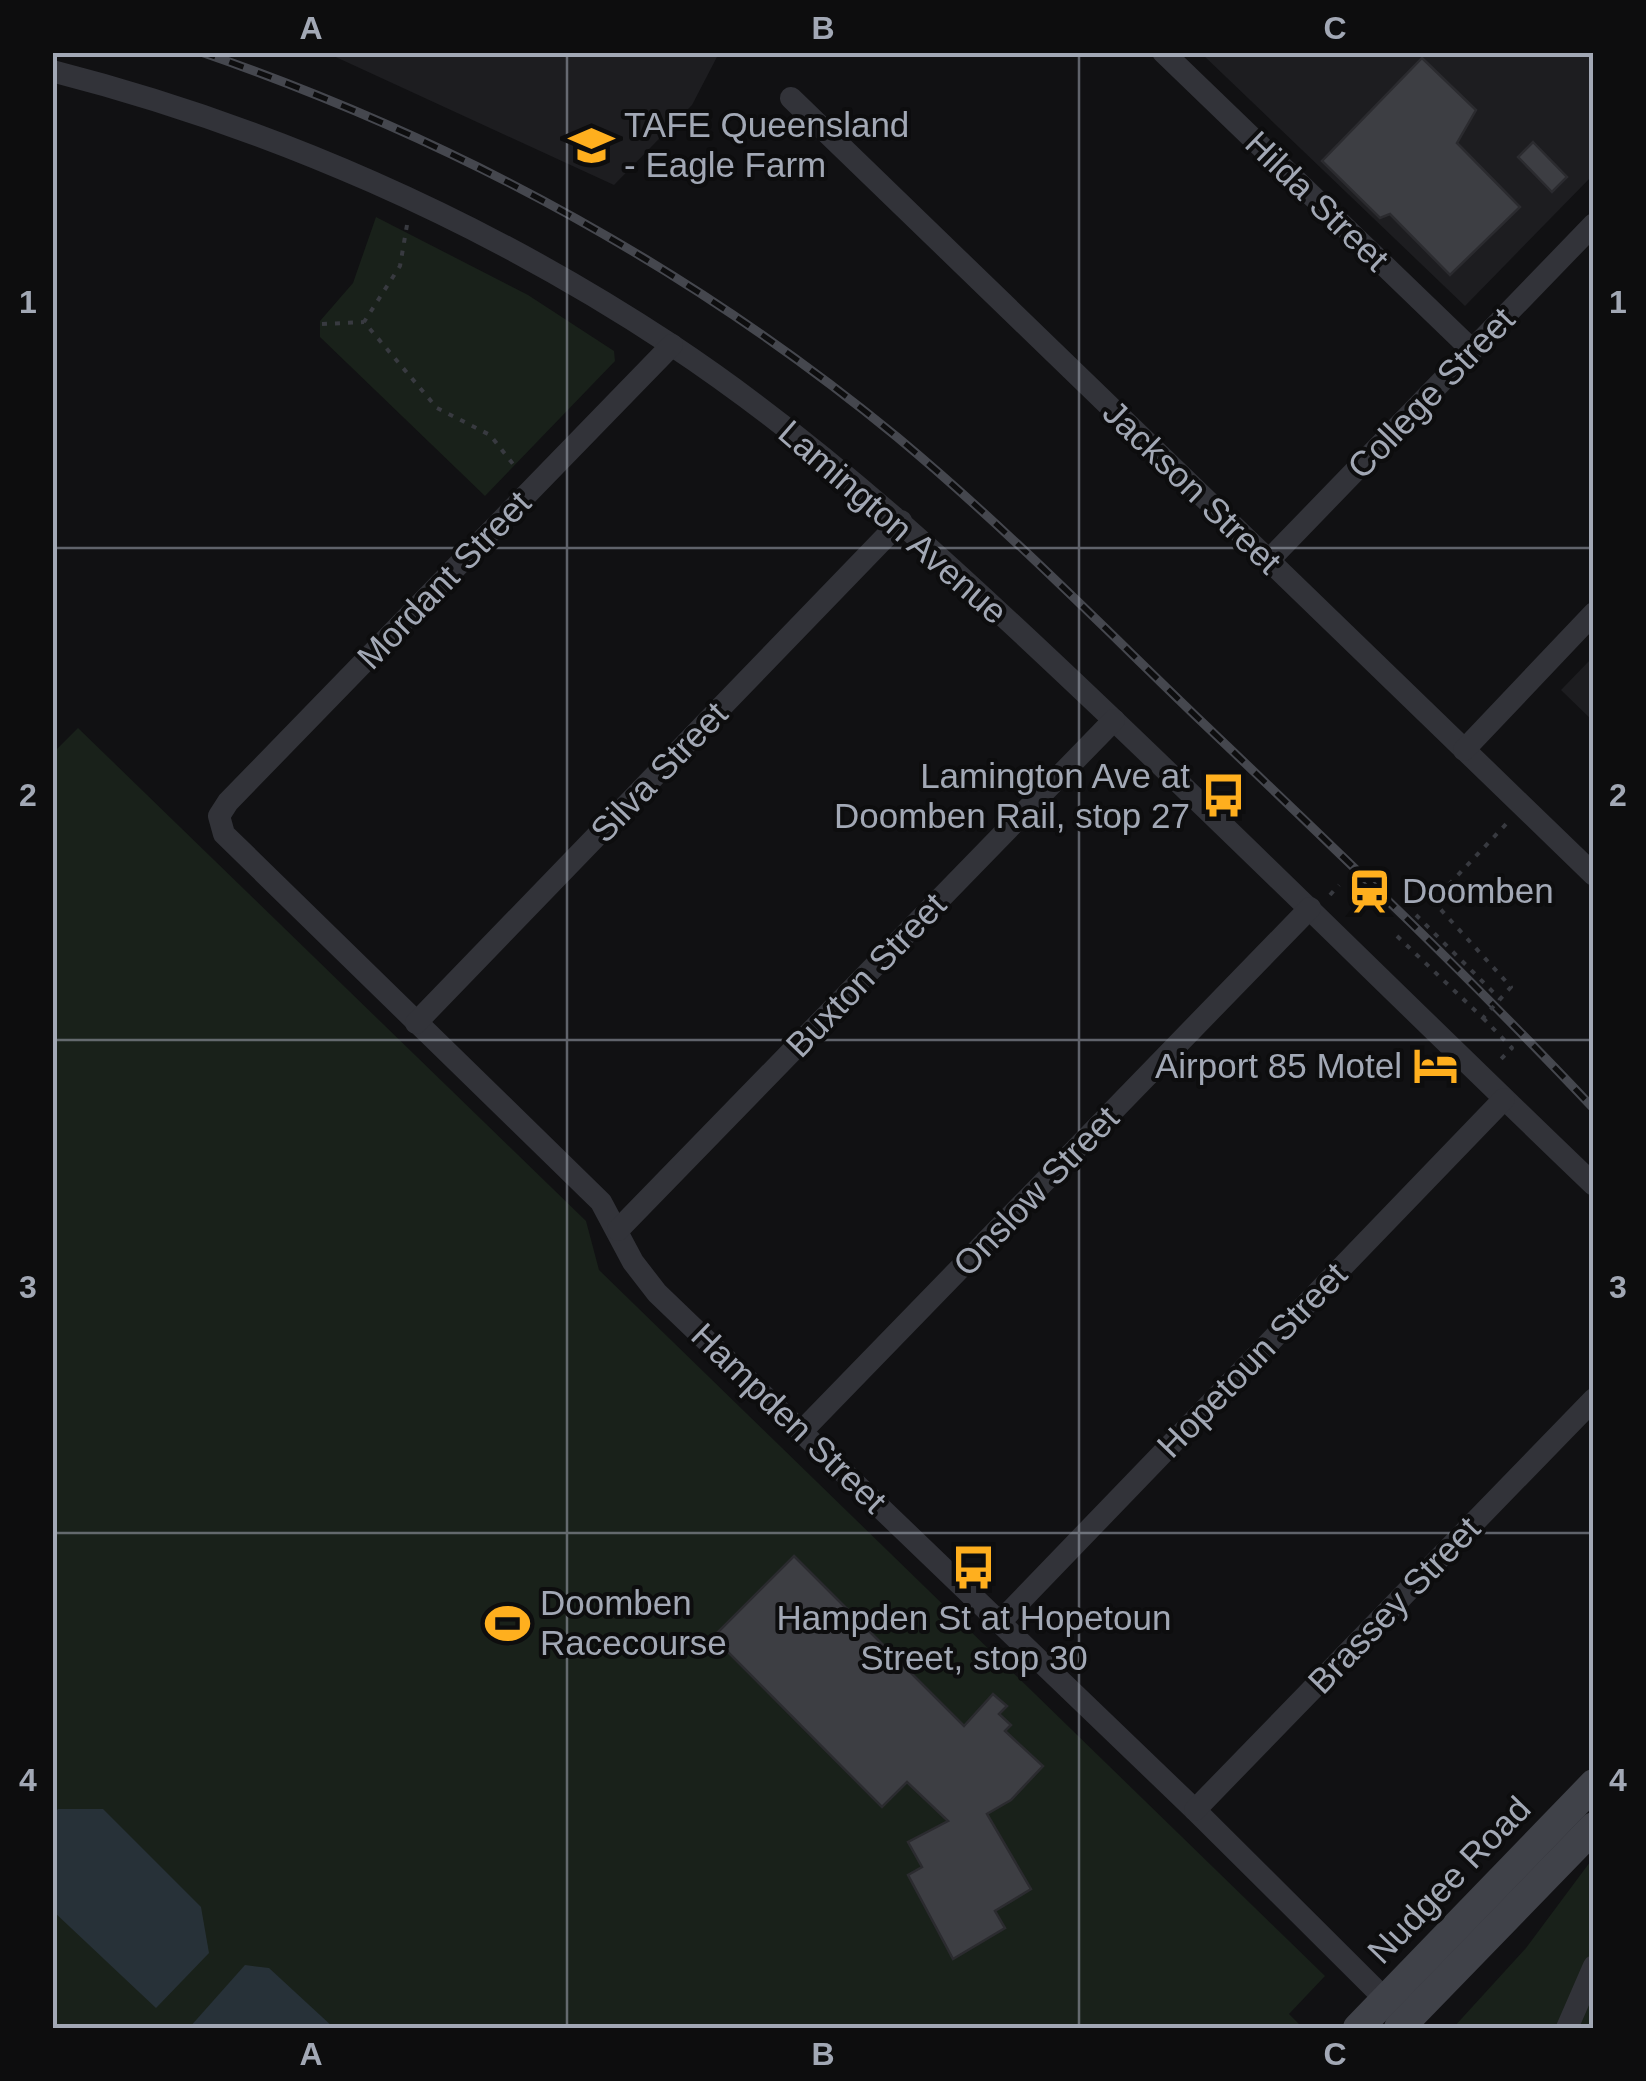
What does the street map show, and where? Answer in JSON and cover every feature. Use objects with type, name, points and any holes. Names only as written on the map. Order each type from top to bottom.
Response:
[{"type":"main road","name":"Nudgee Road","points":[[1401,2020],[1594,1784]]},
{"type":"main road","name":"Nudgee Road","points":[[1358,2028],[1401,2020],[1594,1826]]},
{"type":"street","name":"Hilda Street","points":[[1163,52],[1472,350]]},
{"type":"street","name":"Lamington Avenue","points":[[52,71],[208,118],[349,172],[530,261],[672,345],[750,401],[901,521],[1114,720],[1594,1184]]},
{"type":"street","name":"Jackson Street","points":[[791,98],[1594,875]]},
{"type":"street","name":"College Street","points":[[1268,561],[1594,224]]},
{"type":"street","name":"Mordant Street","points":[[219,816],[228,802],[672,345]]},
{"type":"street","name":"Silva Street","points":[[416,1023],[901,521]]},
{"type":"street","points":[[1464,750],[1594,613]]},
{"type":"street","name":"Buxton Street","points":[[618,1230],[1114,720]]},
{"type":"street","name":"Hampden Street","points":[[219,816],[224,834],[601,1202],[633,1262],[657,1293],[1196,1810],[1401,2020]]},
{"type":"street","name":"Onslow Street","points":[[803,1430],[1310,908]]},
{"type":"street","name":"Hopetoun Street","points":[[1000,1622],[1504,1099]]},
{"type":"street","name":"Brassey Street","points":[[1196,1810],[1594,1399]]},
{"type":"street","points":[[1568,2028],[1594,1966]]},
{"type":"path","points":[[364,322],[400,266],[407,226]]},
{"type":"path","points":[[322,324],[364,322]]},
{"type":"path","points":[[364,322],[437,408],[490,436],[517,469]]},
{"type":"path","points":[[1482,1018],[1511,987],[1433,901],[1509,821]]},
{"type":"path","points":[[1330,895],[1339,886]]},
{"type":"path","points":[[1416,915],[1500,999]]},
{"type":"path","points":[[1397,936],[1509,1044],[1512,1048],[1499,1060]]},
{"type":"shaded area","name":"TAFE Queensland - Eagle Farm","points":[[327,53],[719,53],[692,105],[614,185]]},
{"type":"shaded area","points":[[1201,53],[1593,53],[1593,175],[1465,306]]},
{"type":"shaded area","points":[[376,217],[528,295],[614,351],[615,361],[485,496],[320,337],[320,321],[353,283]]},
{"type":"shaded area","points":[[1593,657],[1593,721],[1561,690]]},
{"type":"shaded area","name":"Doomben Racecourse","points":[[78,728],[586,1221],[599,1270],[1325,1976],[1289,2014],[1303,2028],[53,2028],[52,754]]},
{"type":"shaded area","points":[[58,1809],[103,1809],[201,1907],[209,1953],[156,2008],[53,1911],[53,1814]]},
{"type":"shaded area","points":[[1593,1858],[1593,2028],[1453,2028],[1526,1948]]},
{"type":"shaded area","points":[[245,1965],[269,1968],[334,2028],[189,2028]]},
{"type":"building","points":[[1422,58],[1476,110],[1457,143],[1520,207],[1450,275],[1390,214],[1380,218],[1322,161]]},
{"type":"building","points":[[1533,142],[1567,177],[1552,192],[1518,157]]},
{"type":"building","points":[[794,1556],[964,1726],[993,1694],[1007,1706],[999,1714],[1011,1725],[1005,1731],[1043,1766],[1011,1800],[987,1814],[1031,1889],[995,1911],[1005,1928],[953,1959],[908,1875],[922,1867],[908,1842],[948,1821],[907,1782],[882,1807],[713,1637]]},
{"type":"railway","points":[[201,52],[387,125],[566,213],[653,263],[818,375],[937,471],[1052,577],[1401,913],[1594,1109]]},
{"type":"place","name":"TAFE Queensland - Eagle Farm","points":[[591,145]]},
{"type":"place","name":"Lamington Ave at Doomben Rail, stop 27","points":[[1223,796]]},
{"type":"place","name":"Doomben","points":[[1369,891]]},
{"type":"place","name":"Airport 85 Motel","points":[[1435,1066]]},
{"type":"place","name":"Hampden St at Hopetoun Street, stop 30","points":[[974,1568]]},
{"type":"place","name":"Doomben Racecourse","points":[[507,1623]]}]
